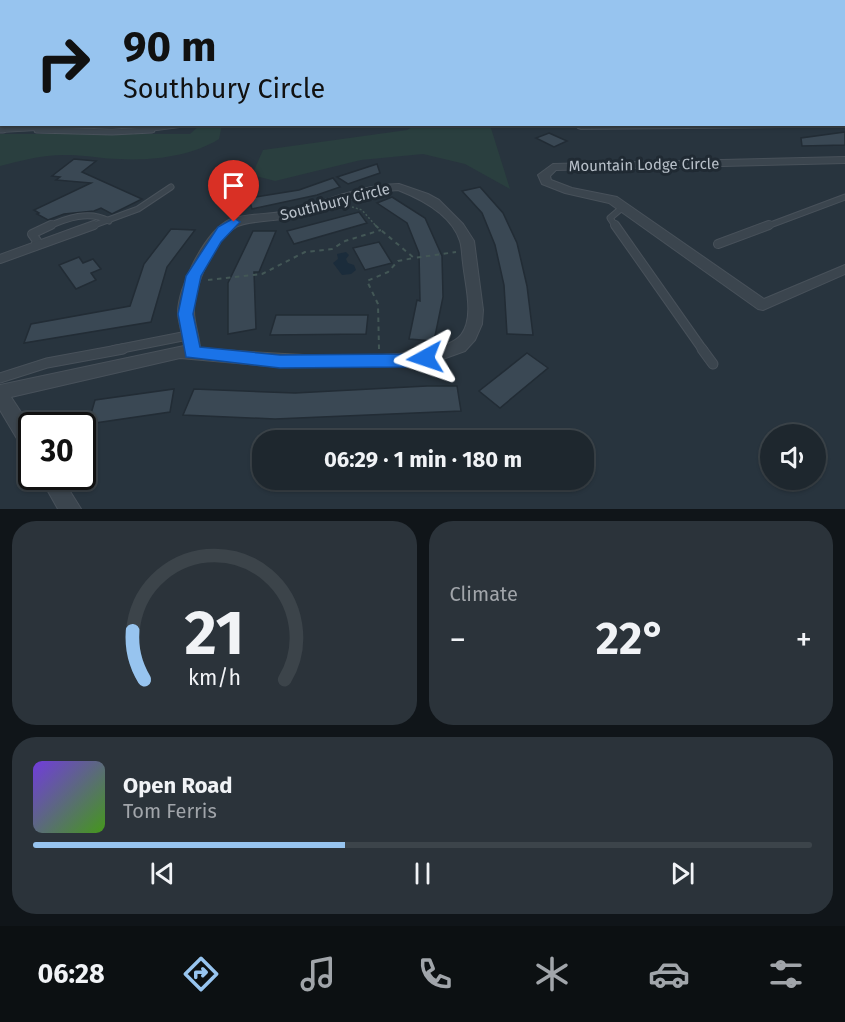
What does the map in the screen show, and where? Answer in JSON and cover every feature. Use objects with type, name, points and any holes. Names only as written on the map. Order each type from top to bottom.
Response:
[{"type":"street","name":"Mountain Lodge Circle","points":[[845,160],[553,167],[544,175],[546,182],[562,188],[614,200],[763,305],[845,269]]},
{"type":"street","name":"Southbury Circle","points":[[0,393],[167,348],[191,344],[280,362],[405,360],[440,354],[459,347],[469,336],[474,324],[475,310],[469,250],[459,226],[449,215],[424,196],[408,189],[380,188],[285,216],[246,219],[229,225],[202,260],[192,282],[186,314],[191,344]]},
{"type":"street","points":[[0,393],[18,423]]},
{"type":"street","points":[[58,490],[70,509]]},
{"type":"lane","points":[[0,129],[38,126],[37,130],[134,131],[172,126]]},
{"type":"lane","points":[[0,260],[127,216],[157,200],[171,187]]},
{"type":"lane","points":[[718,244],[845,197]]},
{"type":"lane","points":[[623,207],[610,218],[713,364]]},
{"type":"lane","points":[[35,246],[37,241],[32,234],[64,220],[96,214],[109,221]]},
{"type":"lane","points":[[0,378],[54,361],[167,348]]},
{"type":"path","points":[[338,202],[362,210],[381,230],[414,258]]},
{"type":"path","points":[[192,282],[262,274],[305,252],[332,249],[345,241],[381,230]]},
{"type":"path","points":[[379,361],[379,302],[376,290],[367,280],[388,272],[398,261],[469,250]]},
{"type":"green space","points":[[199,126],[222,126],[219,139],[197,150],[171,156],[132,159],[51,155],[0,166],[0,134],[190,134]]},
{"type":"green space","points":[[413,126],[490,126],[510,189],[465,164],[423,154],[361,160],[275,181],[252,175],[263,150],[407,130]]},
{"type":"water","points":[[346,252],[349,255],[346,259],[348,263],[354,265],[356,270],[351,274],[342,275],[333,263],[338,259],[337,254]]},
{"type":"building","points":[[845,132],[845,145],[802,146],[801,138]]},
{"type":"building","points":[[549,133],[567,141],[554,147],[536,138]]},
{"type":"building","points":[[74,159],[96,161],[82,172],[142,199],[112,214],[101,208],[94,211],[64,214],[48,220],[37,214],[39,213],[34,210],[91,183],[56,180],[60,177],[52,176]]},
{"type":"building","points":[[377,164],[380,173],[348,184],[337,177]]},
{"type":"building","points":[[333,178],[340,187],[317,195],[252,209],[249,198],[299,190]]},
{"type":"building","points":[[480,187],[503,213],[517,243],[527,286],[533,335],[507,334],[504,285],[495,245],[482,213],[462,191]]},
{"type":"building","points":[[392,197],[425,218],[442,256],[443,297],[434,341],[409,339],[417,300],[420,301],[419,253],[407,223],[377,203]]},
{"type":"building","points":[[359,212],[367,223],[294,244],[287,231]]},
{"type":"building","points":[[171,229],[195,230],[167,267],[151,322],[24,343],[31,324],[130,306],[144,264]]},
{"type":"building","points":[[253,231],[276,231],[259,272],[254,272],[256,329],[228,334],[228,283]]},
{"type":"building","points":[[379,242],[392,263],[365,270],[353,248]]},
{"type":"building","points":[[79,257],[83,263],[93,259],[101,269],[91,273],[96,280],[76,289],[59,265]]},
{"type":"building","points":[[276,315],[368,315],[366,334],[270,335]]},
{"type":"building","points":[[527,353],[548,368],[500,408],[479,391]]},
{"type":"building","points":[[457,386],[461,411],[275,419],[183,415],[194,389],[295,393]]},
{"type":"building","points":[[174,389],[170,412],[96,423],[96,412],[92,412],[95,400]]},
{"type":"route","points":[[234,222],[214,241],[194,276],[188,293],[186,314],[192,352],[280,362],[425,358]]}]
